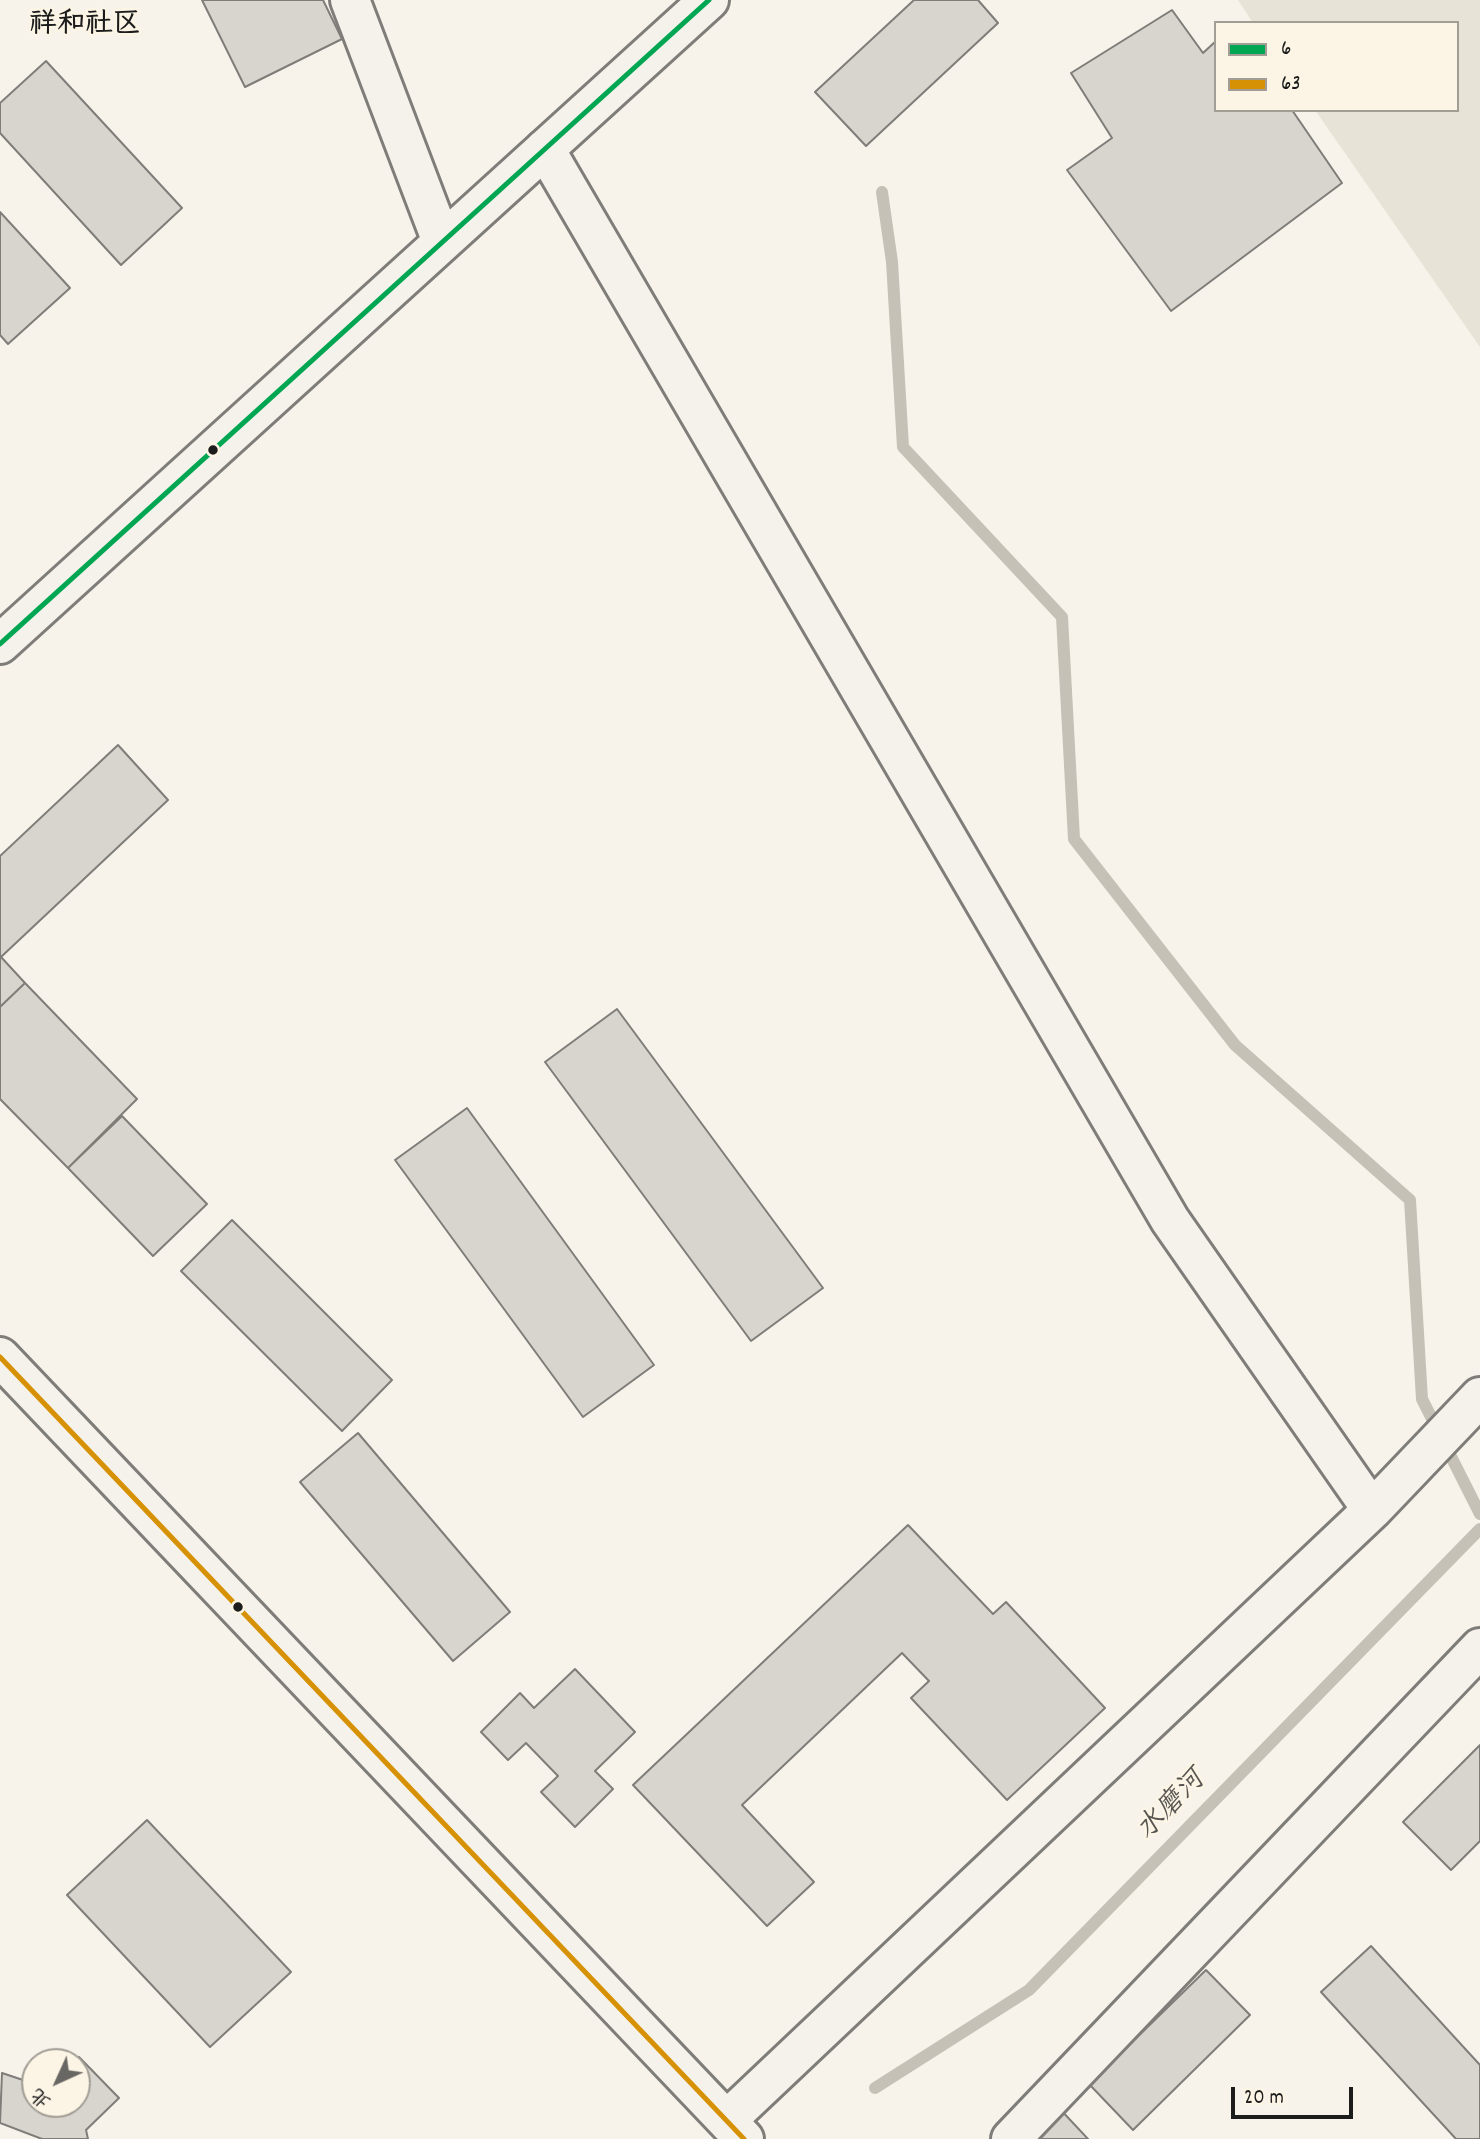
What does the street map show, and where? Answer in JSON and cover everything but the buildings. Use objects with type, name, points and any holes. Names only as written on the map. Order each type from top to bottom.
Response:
[{"type":"street","points":[[350,0],[442,242]]},
{"type":"street","points":[[0,643],[709,0]]},
{"type":"street","points":[[545,149],[1170,1220],[1372,1510]]},
{"type":"street","points":[[0,1357],[735,2130],[1372,1510],[1480,1397]]},
{"type":"street","points":[[1011,2139],[1480,1648]]},
{"type":"shaded area","points":[[1238,0],[1480,0],[1480,347],[1316,112],[1459,112],[1459,21],[1252,21]]},
{"type":"waterway","points":[[882,192],[892,262],[903,447],[1062,617],[1074,839],[1235,1045],[1410,1200],[1422,1399],[1480,1514]]},
{"type":"waterway","name":"水磨河","points":[[875,2088],[1029,1990],[1480,1529]]},
{"type":"transit line","name":"6","points":[[0,644],[709,0]]},
{"type":"transit line","name":"63","points":[[0,1357],[744,2139]]},
{"type":"district","name":"祥和社区","points":[[85,27]]}]
